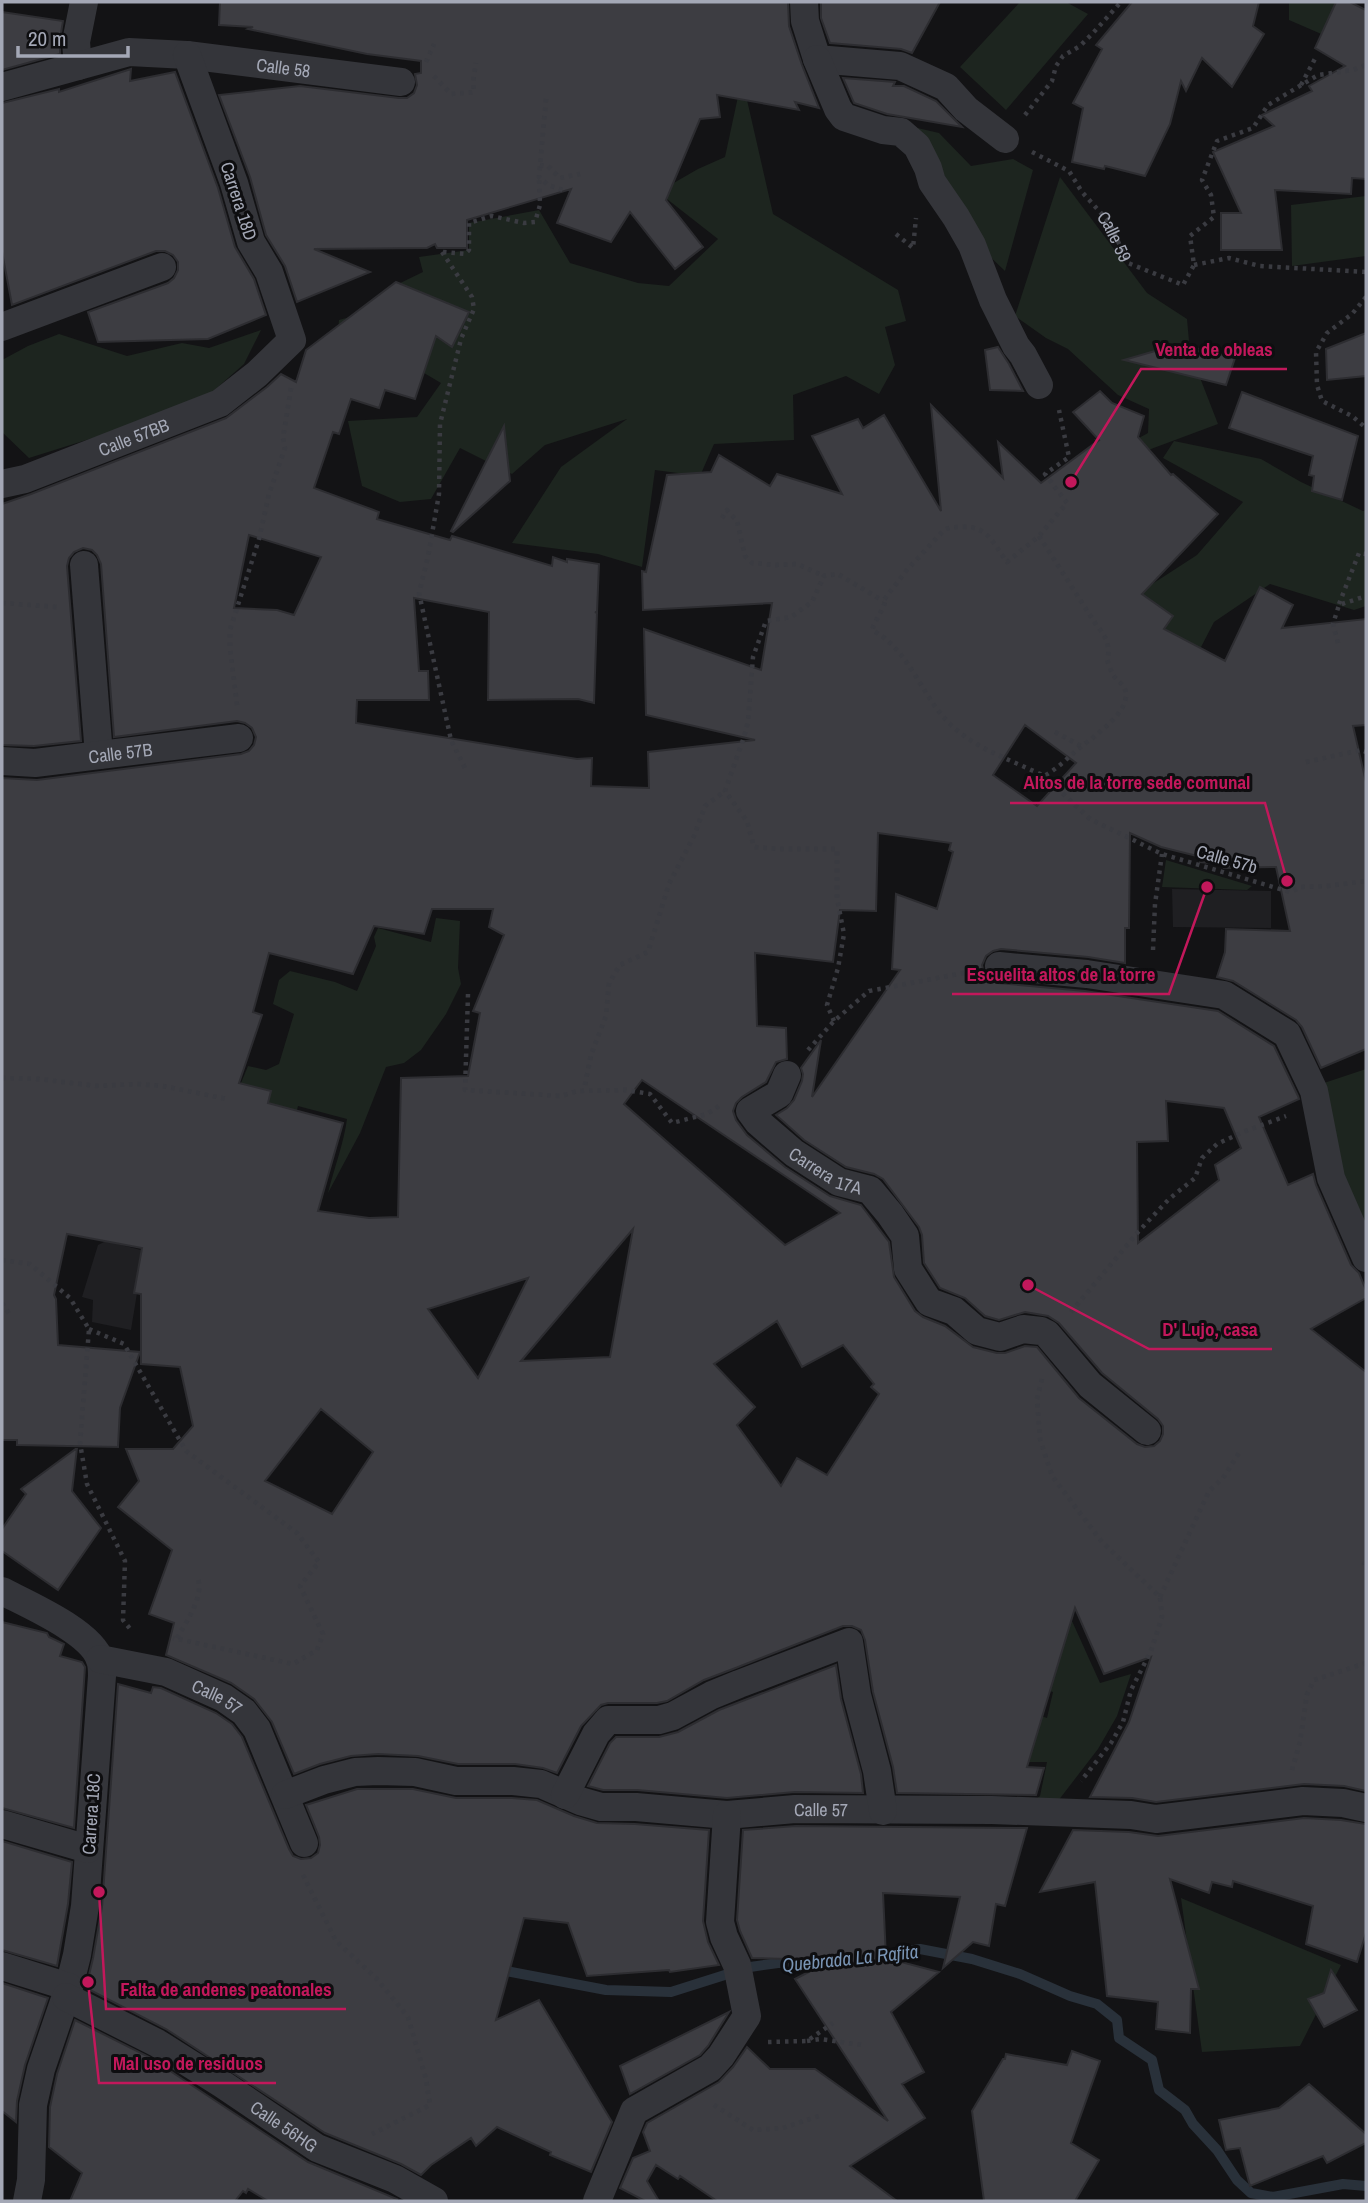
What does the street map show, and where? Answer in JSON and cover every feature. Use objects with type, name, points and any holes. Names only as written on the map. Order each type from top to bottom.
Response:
[{"type":"street","points":[[78,66],[76,42],[84,2]]},
{"type":"street","points":[[804,2],[805,21],[817,60],[838,109],[844,117],[883,130],[901,132],[917,146],[932,182],[972,245],[993,300],[1039,385]]},
{"type":"street","name":"Calle 58","points":[[2,87],[129,52],[187,55],[401,82]]},
{"type":"street","name":"Carrera 18D","points":[[187,55],[234,183],[251,242],[269,272],[292,340]]},
{"type":"street","points":[[817,60],[900,65],[946,87],[966,109],[1005,139]]},
{"type":"street","points":[[2,327],[162,267]]},
{"type":"street","name":"Calle 57BB","points":[[2,484],[25,479],[220,403],[257,374],[292,340]]},
{"type":"street","points":[[84,565],[99,755]]},
{"type":"street","name":"Calle 57B","points":[[2,761],[35,763],[239,737]]},
{"type":"street","points":[[999,966],[1087,974],[1224,995],[1287,1034],[1314,1091],[1331,1178],[1366,1258]]},
{"type":"street","points":[[758,1122],[750,1111],[779,1094],[787,1075]]},
{"type":"street","name":"Carrera 17A","points":[[758,1122],[794,1153],[839,1182],[870,1191],[905,1236],[908,1269],[929,1302],[954,1311],[977,1331],[1000,1337],[1023,1329],[1041,1331],[1051,1339]]},
{"type":"street","points":[[1051,1339],[1090,1385],[1147,1431]]},
{"type":"street","points":[[2,1591],[83,1636],[94,1647],[100,1659]]},
{"type":"street","points":[[565,1795],[596,1734],[608,1720],[659,1720],[673,1716],[739,1684],[849,1642],[856,1695],[877,1772],[883,1811]]},
{"type":"street","name":"Calle 57","points":[[100,1659],[166,1671],[224,1698],[244,1712],[257,1729],[304,1843]]},
{"type":"street","name":"Carrera 18C","points":[[27,2201],[31,2179],[33,2105],[41,2069],[68,1992],[85,1906],[94,1763],[102,1693],[100,1659]]},
{"type":"street","name":"Calle 57","points":[[285,1795],[334,1777],[355,1772],[378,1771],[415,1772],[456,1781],[541,1784],[601,1807],[636,1807],[727,1815],[795,1809],[992,1810],[1131,1815],[1156,1819],[1303,1801],[1343,1803],[1366,1808]]},
{"type":"street","points":[[597,2201],[634,2111],[710,2068],[747,2016],[739,1974],[720,1922],[727,1815]]},
{"type":"street","points":[[2,1824],[88,1849]]},
{"type":"street","name":"Calle 56HG","points":[[2,1966],[68,1992],[157,2043],[317,2148],[395,2179],[434,2201]]},
{"type":"path","points":[[1005,139],[1052,81],[1056,66],[1063,56],[1080,46],[1121,2]]},
{"type":"path","points":[[434,44],[424,69],[451,93],[474,92],[476,64]]},
{"type":"path","points":[[1301,85],[1317,55]]},
{"type":"path","points":[[1366,65],[1353,70],[1318,75],[1268,105],[1253,128],[1217,141],[1202,180],[1210,195],[1214,217],[1190,236],[1194,265],[1229,258],[1260,266],[1366,272]]},
{"type":"path","points":[[467,772],[451,740],[419,593],[439,494],[440,424],[461,339],[474,309],[472,297],[442,252],[465,254],[469,250],[470,223],[492,216],[524,223],[535,222],[540,205],[539,177],[546,99]]},
{"type":"path","name":"Calle 59","points":[[1005,139],[1069,171],[1082,192],[1109,222],[1128,263],[1183,285],[1194,265]]},
{"type":"path","points":[[541,165],[548,166],[560,178],[580,174]]},
{"type":"path","points":[[539,177],[548,185],[563,190]]},
{"type":"path","points":[[1366,297],[1352,314],[1327,332],[1316,352],[1317,385],[1322,401],[1352,416],[1366,428]]},
{"type":"path","points":[[239,737],[230,630],[285,448],[283,438],[298,357],[292,340]]},
{"type":"path","points":[[722,518],[727,510],[737,521],[745,556],[752,563],[797,564],[824,576],[838,574],[883,601],[906,571],[944,530],[950,527],[975,526],[985,532],[1007,562],[1039,536],[1067,503],[1045,474],[1069,457],[1058,406],[1039,385]]},
{"type":"path","points":[[1039,536],[1104,634],[1110,652],[1107,660],[1113,675],[1126,693],[1122,707],[1100,734],[1044,776]]},
{"type":"path","points":[[1338,643],[1333,624],[1359,553],[1366,554]]},
{"type":"path","points":[[585,1085],[591,1055],[606,1016],[609,984],[620,965],[648,952],[668,884],[694,836],[705,806],[725,792],[748,722],[753,657],[766,621],[791,617],[812,602],[824,576]]},
{"type":"path","points":[[1339,605],[1366,596]]},
{"type":"path","name":"Calle 57b","points":[[883,601],[883,608],[872,630],[890,644],[907,663],[938,711],[950,724],[967,739],[1044,776],[1090,819],[1162,854],[1290,892],[1301,887],[1366,881]]},
{"type":"path","points":[[2,603],[88,611]]},
{"type":"path","points":[[1055,732],[1081,746]]},
{"type":"path","points":[[1306,762],[1361,750],[1366,752]]},
{"type":"path","points":[[725,792],[747,821],[754,846],[777,849],[837,849],[837,898],[844,934],[827,1005],[834,1021],[869,991],[999,966]]},
{"type":"path","points":[[1149,983],[1162,854]]},
{"type":"path","points":[[468,994],[465,1090],[561,1096],[578,1091],[626,1090],[650,1094],[673,1123],[707,1114],[727,1101],[758,1122]]},
{"type":"path","points":[[2,1078],[39,1079],[96,1086],[163,1086],[227,1099]]},
{"type":"path","points":[[1160,1597],[1102,1542],[1052,1476],[1040,1439],[1037,1399],[1051,1339],[1138,1232],[1195,1178],[1202,1158],[1217,1144],[1311,1107],[1319,1115]]},
{"type":"path","points":[[2,1259],[30,1264],[70,1298],[89,1329],[124,1344],[186,1451],[296,1533],[318,1562],[300,1586],[323,1633],[317,1650],[293,1664],[163,1637]]},
{"type":"path","points":[[2,1303],[10,1315]]},
{"type":"path","points":[[83,1636],[135,1636],[123,1620],[125,1561],[87,1484],[80,1443],[89,1329]]},
{"type":"path","points":[[1057,1812],[1111,1743],[1123,1722],[1131,1690],[1151,1651],[1162,1617],[1160,1597],[1209,1491],[1223,1478],[1239,1453]]},
{"type":"path","points":[[177,1638],[191,1615],[200,1586],[198,1579]]},
{"type":"path","points":[[1289,1780],[1300,1742],[1307,1693],[1314,1680],[1366,1663]]},
{"type":"path","points":[[304,1843],[295,1853],[336,1941],[377,1979],[408,2017],[426,2080],[430,2105],[374,2133],[359,2144],[346,2159]]},
{"type":"path","points":[[807,2041],[833,2023]]},
{"type":"path","points":[[729,2043],[820,2039],[862,2045]]},
{"type":"path","points":[[710,2068],[690,2086],[704,2099],[753,2130],[783,2128],[822,2115]]},
{"type":"shaded area","points":[[1020,2],[1066,2],[1088,14],[1006,110],[960,67]]},
{"type":"shaded area","points":[[1289,2],[1335,2],[1326,36],[1289,20]]},
{"type":"shaded area","points":[[742,78],[773,214],[898,290],[906,321],[885,327],[895,365],[879,394],[846,376],[793,395],[794,440],[714,444],[700,476],[655,470],[642,567],[598,554],[512,543],[561,467],[627,419],[545,445],[512,474],[460,448],[431,499],[400,502],[362,486],[348,421],[417,417],[441,383],[385,350],[337,340],[339,320],[393,305],[394,286],[423,272],[419,257],[469,250],[469,223],[539,210],[570,263],[638,283],[669,286],[718,239],[658,192],[725,157]]},
{"type":"shaded area","points":[[909,126],[939,133],[971,166],[1013,159],[1033,170],[1005,271],[982,249],[942,189],[940,161],[922,145]]},
{"type":"shaded area","points":[[1060,177],[1147,293],[1187,319],[1190,352],[1218,424],[1108,465],[1094,439],[1137,439],[1148,433],[1149,409],[1118,395],[1068,349],[1046,338],[1015,316]]},
{"type":"shaded area","points":[[1366,196],[1366,256],[1292,266],[1291,205]]},
{"type":"shaded area","points":[[261,330],[244,364],[202,401],[29,458],[2,432],[2,360],[28,346],[59,334],[127,356],[182,343],[209,348]]},
{"type":"shaded area","points":[[1174,441],[1261,459],[1301,482],[1363,511],[1366,510],[1366,606],[1354,610],[1270,584],[1214,622],[1173,701],[1126,601],[1197,555],[1243,502],[1163,458]]},
{"type":"shaded area","points":[[1166,860],[1252,886],[1247,890],[1162,887]]},
{"type":"shaded area","points":[[1172,889],[1271,891],[1271,928],[1173,927]]},
{"type":"shaded area","points":[[436,918],[460,921],[458,968],[461,984],[446,1014],[421,1050],[404,1063],[386,1067],[360,1133],[328,1193],[347,1119],[298,1106],[286,1153],[234,1100],[248,1066],[266,1070],[279,1064],[294,1014],[273,1004],[279,980],[290,971],[335,982],[357,991],[376,946],[374,937],[378,928],[431,942]]},
{"type":"shaded area","points":[[1366,1069],[1366,1238],[1336,1172],[1324,1083]]},
{"type":"shaded area","points":[[106,1241],[141,1250],[131,1330],[92,1322],[93,1300],[82,1297],[98,1245]]},
{"type":"shaded area","points":[[1072,1621],[1100,1683],[1131,1674],[1117,1716],[1098,1749],[1058,1801],[1029,1805],[1040,1796],[1047,1762],[1013,1762],[1029,1712],[1047,1718],[1053,1692],[1033,1686],[1047,1633]]},
{"type":"shaded area","points":[[1181,1898],[1341,1965],[1300,2046],[1202,2052]]},
{"type":"building","points":[[220,2],[788,2],[789,26],[819,108],[795,102],[799,110],[717,95],[720,117],[700,119],[666,200],[703,247],[675,269],[630,212],[611,242],[557,223],[571,189],[467,220],[467,248],[437,248],[435,244],[427,248],[314,249],[370,272],[297,302],[285,266],[266,235],[250,177],[219,95],[300,86],[407,98],[414,93],[417,85],[415,74],[421,73],[421,61],[367,54],[248,29],[253,27],[219,25]]},
{"type":"building","points":[[821,2],[940,2],[912,53],[901,49],[830,43],[821,18]]},
{"type":"building","points":[[1132,2],[1259,2],[1253,26],[1264,34],[1232,87],[1202,58],[1186,91],[1181,81],[1170,124],[1145,176],[1105,166],[1104,169],[1072,162],[1083,108],[1073,103],[1102,49],[1096,45]]},
{"type":"building","points":[[1336,2],[1350,2],[1366,10],[1366,179],[1352,178],[1351,194],[1275,190],[1282,250],[1221,250],[1221,213],[1241,213],[1213,152],[1274,126],[1262,115],[1312,91],[1309,86],[1345,66],[1315,48]]},
{"type":"building","points":[[2,12],[63,21],[60,54],[2,70]]},
{"type":"building","points":[[131,69],[130,81],[175,72],[218,188],[235,247],[254,279],[266,315],[208,339],[98,342],[88,312],[168,283],[178,270],[178,262],[173,255],[165,251],[156,251],[12,305],[2,252],[2,103],[59,89],[59,92]]},
{"type":"building","points":[[843,78],[895,82],[893,86],[904,86],[936,101],[962,127],[887,114],[854,103]]},
{"type":"building","points":[[396,282],[469,312],[452,347],[436,336],[415,399],[385,390],[379,408],[351,399],[339,434],[333,432],[314,488],[379,512],[377,519],[450,540],[452,536],[552,566],[553,557],[567,562],[567,559],[599,564],[595,612],[594,703],[578,699],[488,700],[489,612],[414,598],[419,671],[428,671],[429,700],[357,700],[356,723],[577,759],[592,758],[591,786],[649,788],[648,752],[755,740],[646,715],[644,629],[761,670],[772,603],[643,610],[642,571],[646,572],[667,475],[711,472],[719,455],[770,486],[777,474],[842,494],[812,436],[858,419],[863,428],[884,415],[941,511],[931,405],[1003,478],[998,442],[1041,483],[1099,440],[1073,412],[1100,391],[1112,403],[1144,416],[1138,437],[1171,475],[1218,514],[1142,594],[1173,616],[1164,629],[1225,661],[1260,587],[1293,605],[1282,628],[1366,619],[1366,725],[1353,726],[1366,782],[1366,1049],[1321,1068],[1296,1020],[1233,981],[1217,977],[1225,952],[1226,929],[1290,931],[1276,867],[1224,868],[1221,864],[1200,862],[1201,857],[1161,847],[1130,833],[1129,928],[1125,928],[1125,963],[1001,949],[986,956],[982,965],[984,974],[998,983],[1085,991],[1218,1011],[1274,1046],[1298,1096],[1299,1099],[1259,1117],[1288,1185],[1313,1174],[1351,1265],[1359,1273],[1366,1290],[1366,1298],[1311,1329],[1366,1372],[1366,1791],[1344,1786],[1304,1784],[1156,1802],[1132,1798],[1090,1797],[1129,1722],[1151,1657],[1104,1674],[1075,1608],[1027,1767],[1044,1768],[1036,1795],[897,1793],[893,1767],[873,1692],[865,1640],[861,1630],[852,1626],[843,1626],[704,1680],[667,1701],[601,1705],[581,1726],[557,1773],[515,1764],[458,1764],[418,1756],[378,1754],[351,1756],[294,1774],[272,1722],[254,1699],[231,1683],[166,1655],[174,1623],[149,1614],[172,1550],[118,1507],[139,1481],[126,1449],[173,1449],[193,1426],[180,1367],[141,1364],[141,1294],[134,1293],[142,1248],[67,1234],[54,1295],[58,1345],[140,1352],[120,1408],[118,1447],[17,1445],[17,1440],[2,1440],[2,778],[37,780],[241,754],[249,751],[256,737],[252,728],[237,721],[114,737],[101,564],[92,550],[83,548],[74,552],[67,566],[81,741],[34,746],[2,745],[2,504],[226,418],[281,374],[296,382],[306,350]],"holes":[[[249,535],[321,557],[294,615],[277,610],[234,608]],[[1025,725],[1076,763],[1037,806],[993,775]],[[878,833],[951,843],[949,850],[953,852],[937,909],[896,894],[892,969],[900,970],[812,1097],[821,1040],[801,1068],[802,1081],[794,1100],[776,1115],[804,1140],[846,1167],[883,1179],[919,1227],[924,1263],[940,1288],[965,1298],[985,1316],[999,1320],[1025,1312],[1048,1316],[1059,1323],[1102,1373],[1158,1419],[1163,1426],[1163,1434],[1154,1446],[1137,1444],[1079,1398],[1037,1347],[1025,1346],[1005,1353],[973,1347],[945,1326],[915,1311],[894,1277],[889,1242],[861,1205],[830,1196],[785,1167],[747,1135],[736,1120],[733,1111],[736,1103],[766,1082],[776,1062],[787,1059],[786,1028],[757,1026],[755,953],[833,962],[840,910],[876,911]],[[432,909],[493,909],[489,927],[504,935],[473,1011],[480,1013],[468,1076],[401,1078],[398,1217],[369,1218],[318,1211],[343,1123],[268,1103],[271,1091],[239,1083],[262,1015],[253,1012],[269,953],[353,974],[374,926],[424,934]],[[642,1080],[840,1213],[785,1245],[624,1104]],[[1166,1101],[1224,1108],[1241,1148],[1215,1165],[1219,1180],[1138,1243],[1137,1142],[1168,1141]],[[633,1229],[610,1357],[521,1361]],[[528,1278],[486,1363],[478,1378],[428,1309]],[[777,1321],[802,1367],[843,1345],[874,1384],[871,1387],[879,1394],[827,1475],[797,1458],[781,1486],[737,1425],[755,1407],[714,1364]],[[321,1409],[373,1452],[332,1514],[265,1481]]]},
{"type":"building","points":[[1366,333],[1366,376],[1327,380],[1326,349]]},
{"type":"building","points":[[1179,344],[1235,358],[1226,385],[1124,360]]},
{"type":"building","points":[[998,347],[1023,391],[990,390],[985,350]]},
{"type":"building","points":[[1242,392],[1358,436],[1342,500],[1312,491],[1314,476],[1309,475],[1313,456],[1229,428]]},
{"type":"building","points":[[504,426],[510,481],[453,532],[451,531]]},
{"type":"building","points":[[77,1448],[72,1491],[101,1528],[58,1590],[2,1551],[2,1529],[26,1494],[21,1489]]},
{"type":"building","points":[[2,1622],[47,1633],[49,1637],[64,1644],[60,1656],[82,1662],[85,1667],[74,1828],[2,1808]]},
{"type":"building","points":[[836,1665],[841,1699],[861,1774],[863,1793],[795,1792],[727,1798],[637,1790],[603,1790],[588,1786],[610,1743],[616,1737],[659,1737],[678,1732],[719,1710]]},
{"type":"building","points":[[118,1684],[151,1693],[153,1687],[161,1688],[216,1713],[232,1724],[242,1737],[289,1849],[293,1856],[301,1859],[311,1858],[318,1853],[320,1845],[306,1805],[357,1789],[413,1789],[456,1798],[537,1800],[597,1823],[709,1830],[703,1921],[708,1942],[719,1965],[670,1972],[587,1976],[568,1923],[524,1918],[496,2020],[539,2000],[612,2122],[591,2172],[550,2155],[551,2152],[497,2127],[476,2146],[471,2138],[421,2175],[325,2133],[166,2029],[86,1988],[102,1907]]},
{"type":"building","points":[[1304,1818],[1366,1824],[1366,1933],[1357,1962],[1306,1944],[1313,1906],[1233,1881],[1232,1887],[1212,1882],[1209,1893],[1170,1879],[1199,1989],[1191,1989],[1190,2033],[1156,2029],[1158,2002],[1107,1996],[1095,1882],[1040,1892],[1073,1830],[1158,1836]]},
{"type":"building","points":[[796,1826],[1027,1828],[1005,1906],[996,1904],[989,1946],[973,1942],[943,1968],[960,1897],[883,1893],[886,1958],[939,1972],[891,2012],[924,2072],[902,2084],[925,2118],[850,2166],[897,2201],[717,2201],[680,2176],[678,2179],[656,2165],[647,2181],[659,2201],[645,2201],[620,2188],[633,2158],[650,2151],[643,2132],[647,2123],[719,2082],[747,2047],[770,2069],[815,2069],[888,2121],[795,1979],[836,1958],[787,1965],[786,1959],[752,1958],[740,1931],[737,1920],[743,1830]]},
{"type":"building","points":[[2,1841],[72,1862],[57,1966],[2,1950]]},
{"type":"building","points":[[1331,1970],[1357,2010],[1324,2027],[1308,1999],[1324,1993]]},
{"type":"building","points":[[2,1983],[48,1998],[25,2065],[17,2101],[16,2122],[2,2111]]},
{"type":"building","points":[[729,2012],[700,2055],[630,2094],[620,2066]]},
{"type":"building","points":[[75,2020],[149,2057],[308,2162],[397,2199],[268,2201],[248,2189],[235,2201],[70,2201],[82,2173],[49,2147],[50,2107],[57,2074]]},
{"type":"building","points":[[1072,2051],[1100,2061],[1071,2143],[1099,2160],[1075,2201],[984,2201],[972,2111],[1006,2054],[1067,2065]]},
{"type":"building","points":[[1309,2084],[1366,2134],[1366,2143],[1327,2163],[1323,2156],[1250,2186],[1240,2148],[1226,2150],[1219,2120],[1279,2108]]},
{"type":"waterway","name":"Quebrada La Rafita","points":[[875,1957],[920,1949],[972,1959],[1020,1974],[1070,1996],[1097,2004],[1117,2020],[1119,2038],[1152,2060],[1159,2090],[1185,2110],[1237,2180],[1251,2193],[1273,2197],[1343,2184],[1366,2186]]},
{"type":"waterway","name":"Quebrada La Rafita","points":[[496,1969],[606,1990],[671,1992],[750,1967],[778,1963],[841,1962]]},
{"type":"place","name":"Venta de obleas","points":[[1071,482]]},
{"type":"place","name":"Altos de la torre sede comunal","points":[[1287,881]]},
{"type":"place","name":"Escuelita altos de la torre","points":[[1207,887]]},
{"type":"place","name":"D' Lujo, casa","points":[[1028,1285]]},
{"type":"place","name":"Falta de andenes peatonales","points":[[99,1892]]},
{"type":"place","name":"Mal uso de residuos","points":[[88,1982]]}]
